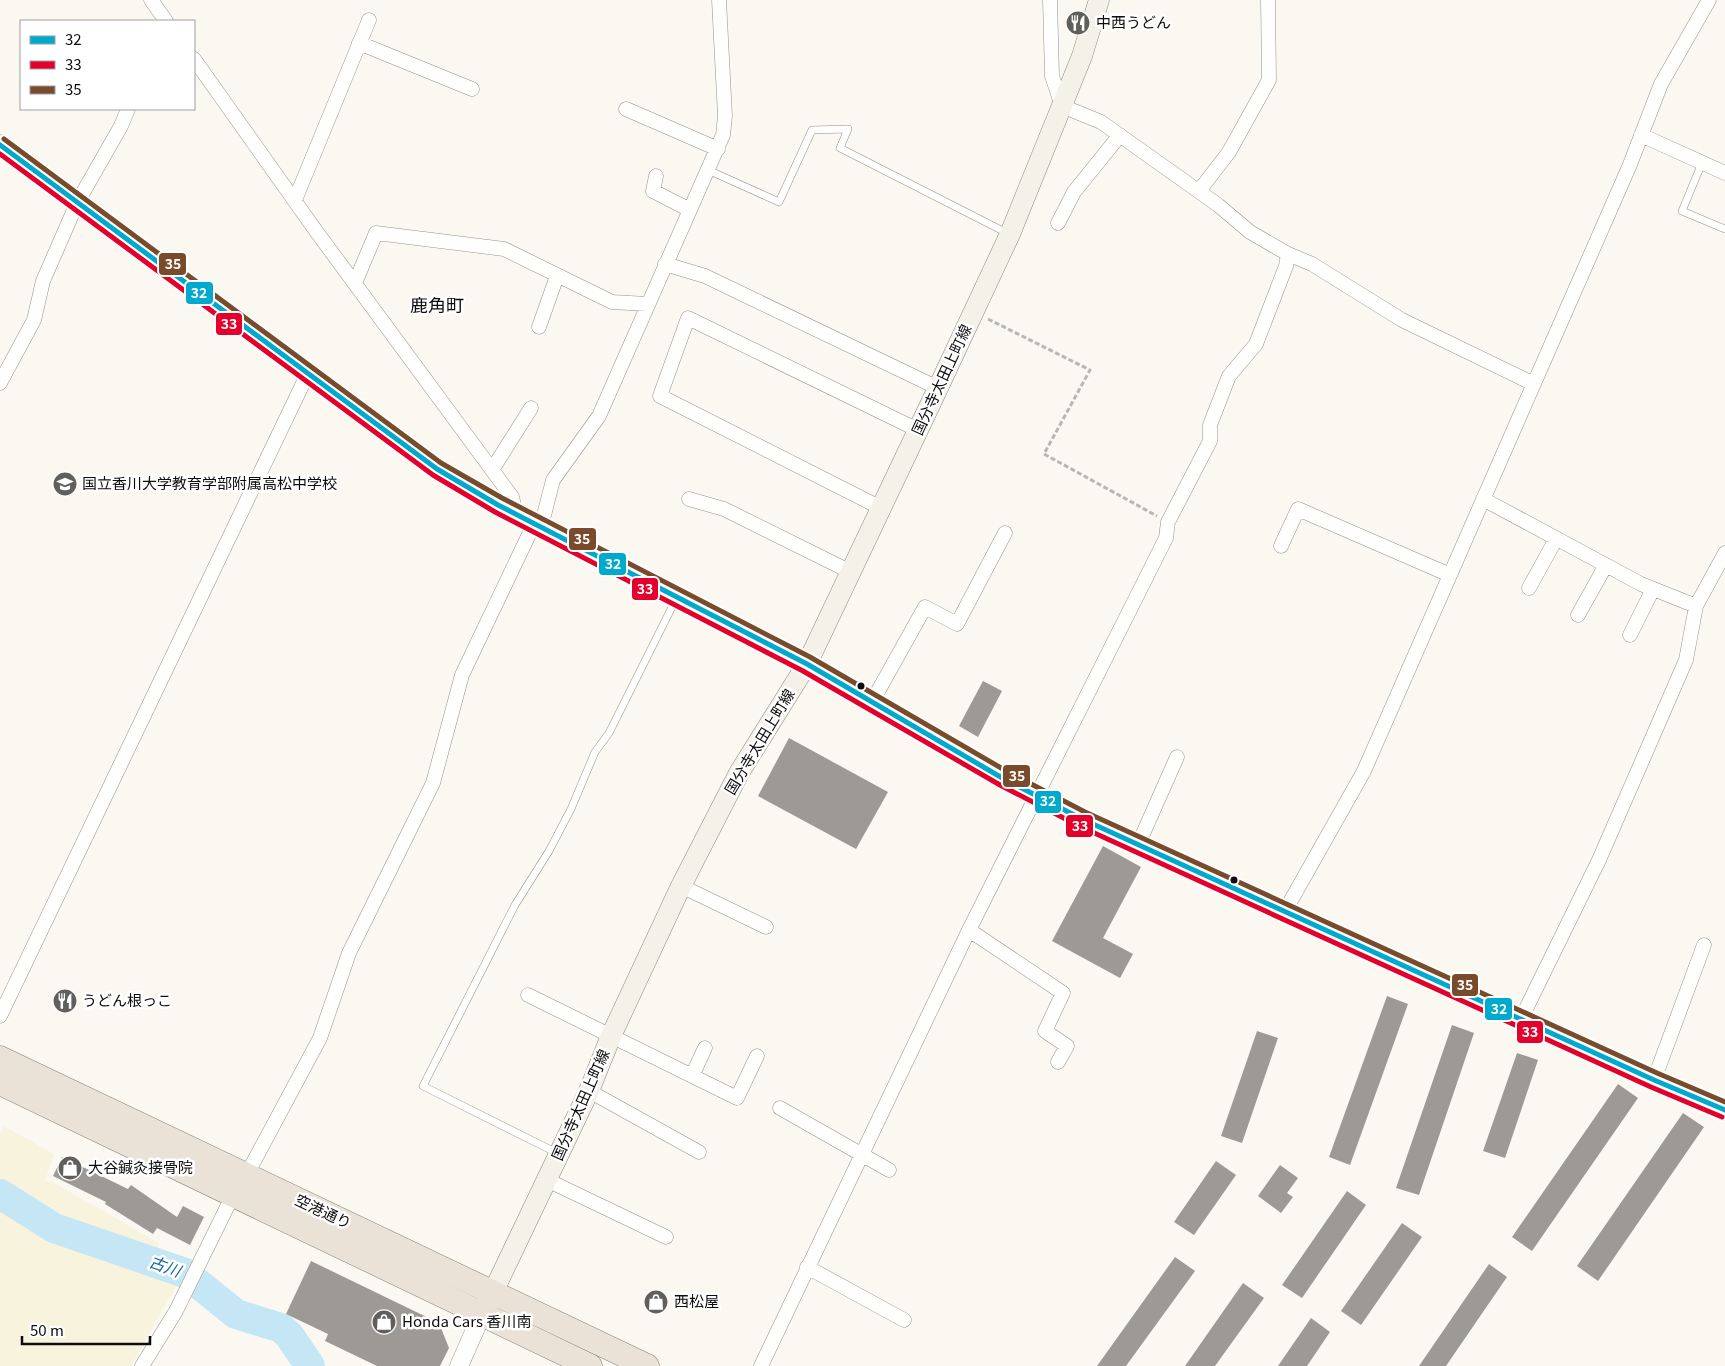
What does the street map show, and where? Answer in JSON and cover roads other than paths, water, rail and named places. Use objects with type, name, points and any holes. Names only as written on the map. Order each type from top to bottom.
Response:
[{"type":"highway","name":"空港通り","points":[[0,1058],[647,1366]]},
{"type":"highway","name":"空港通り","points":[[0,1084],[590,1366]]},
{"type":"main road","name":"国分寺太田上町線","points":[[482,1314],[589,1091],[611,1036],[681,886],[739,773],[807,664],[974,312],[1010,234],[1062,106],[1099,0]]},
{"type":"main road","points":[[0,145],[77,204],[438,469],[530,522],[807,664],[1035,795],[1138,845],[1654,1080],[1725,1110]]},
{"type":"street","points":[[151,0],[165,20]]},
{"type":"street","points":[[246,1176],[320,1038],[349,953],[433,783],[462,675],[530,522],[553,480],[599,416],[647,304],[724,135],[725,116],[719,0]]},
{"type":"street","points":[[1050,0],[1052,76],[1062,106],[1102,122],[1199,191],[1250,232],[1288,254],[1312,264],[1402,320],[1534,384]]},
{"type":"street","points":[[1199,191],[1229,152],[1269,80],[1268,0]]},
{"type":"street","points":[[1286,912],[1364,771],[1534,384],[1661,84],[1709,0]]},
{"type":"street","points":[[295,200],[369,20]]},
{"type":"street","points":[[359,42],[472,89]]},
{"type":"street","points":[[195,60],[530,522]]},
{"type":"street","points":[[626,109],[718,148]]},
{"type":"street","points":[[0,384],[34,320],[43,281],[77,204],[121,126],[128,110]]},
{"type":"street","points":[[1058,223],[1074,192],[1120,135]]},
{"type":"street","points":[[1641,135],[1725,173]]},
{"type":"street","points":[[656,176],[653,191],[690,210]]},
{"type":"street","points":[[356,283],[376,233],[504,249],[612,302],[647,304]]},
{"type":"street","points":[[761,1366],[806,1267],[862,1154],[968,930],[1166,538],[1168,522],[1210,441],[1210,426],[1229,376],[1256,344],[1286,266],[1288,254]]},
{"type":"street","points":[[665,264],[705,276],[938,388]]},
{"type":"street","points":[[539,327],[557,276]]},
{"type":"street","points":[[881,508],[660,396],[688,318],[918,430]]},
{"type":"street","points":[[0,1016],[308,373]]},
{"type":"street","points":[[492,470],[531,408]]},
{"type":"street","points":[[689,499],[724,509],[851,572]]},
{"type":"street","points":[[1483,499],[1653,589],[1696,606]]},
{"type":"street","points":[[1282,546],[1298,509],[1450,575]]},
{"type":"street","points":[[872,702],[926,607],[958,624],[1005,533]]},
{"type":"street","points":[[1529,588],[1556,539]]},
{"type":"street","points":[[1520,1019],[1599,860],[1686,660],[1696,606],[1725,554]]},
{"type":"street","points":[[1578,616],[1606,565]]},
{"type":"street","points":[[1630,635],[1653,589]]},
{"type":"street","points":[[1138,845],[1177,757]]},
{"type":"street","points":[[681,886],[766,927]]},
{"type":"street","points":[[968,930],[1063,993],[1045,1031],[1067,1046],[1058,1062]]},
{"type":"street","points":[[1654,1080],[1704,945]]},
{"type":"street","points":[[528,995],[737,1098],[757,1056]]},
{"type":"street","points":[[692,1076],[705,1048]]},
{"type":"street","points":[[589,1091],[699,1152]]},
{"type":"street","points":[[780,1108],[889,1170]]},
{"type":"street","points":[[547,1180],[666,1237]]},
{"type":"street","points":[[142,1366],[192,1279],[233,1195]]},
{"type":"street","points":[[806,1267],[904,1320]]},
{"type":"street","points":[[458,1366],[482,1314]]},
{"type":"lane","points":[[708,170],[779,202],[812,130],[848,129],[840,148],[1010,234]]},
{"type":"lane","points":[[1702,163],[1682,210],[1725,229]]},
{"type":"lane","points":[[559,1154],[423,1086],[515,905],[549,851],[571,810],[595,752],[613,725],[677,596]]},
{"type":"waterway","name":"古川","points":[[0,1194],[54,1228],[185,1273],[236,1314],[281,1328],[289,1335],[310,1366]]},
{"type":"place","name":"中西うどん","points":[[1078,23]]},
{"type":"place","name":"国立香川大学教育学部附属高松中学校","points":[[65,484]]},
{"type":"place","name":"うどん根っこ","points":[[65,1001]]},
{"type":"place","name":"大谷鍼灸接骨院","points":[[70,1168]]},
{"type":"place","name":"西松屋","points":[[656,1302]]},
{"type":"place","name":"Honda Cars 香川南","points":[[384,1322]]},
{"type":"district","name":"鹿角町","points":[[437,306]]}]
